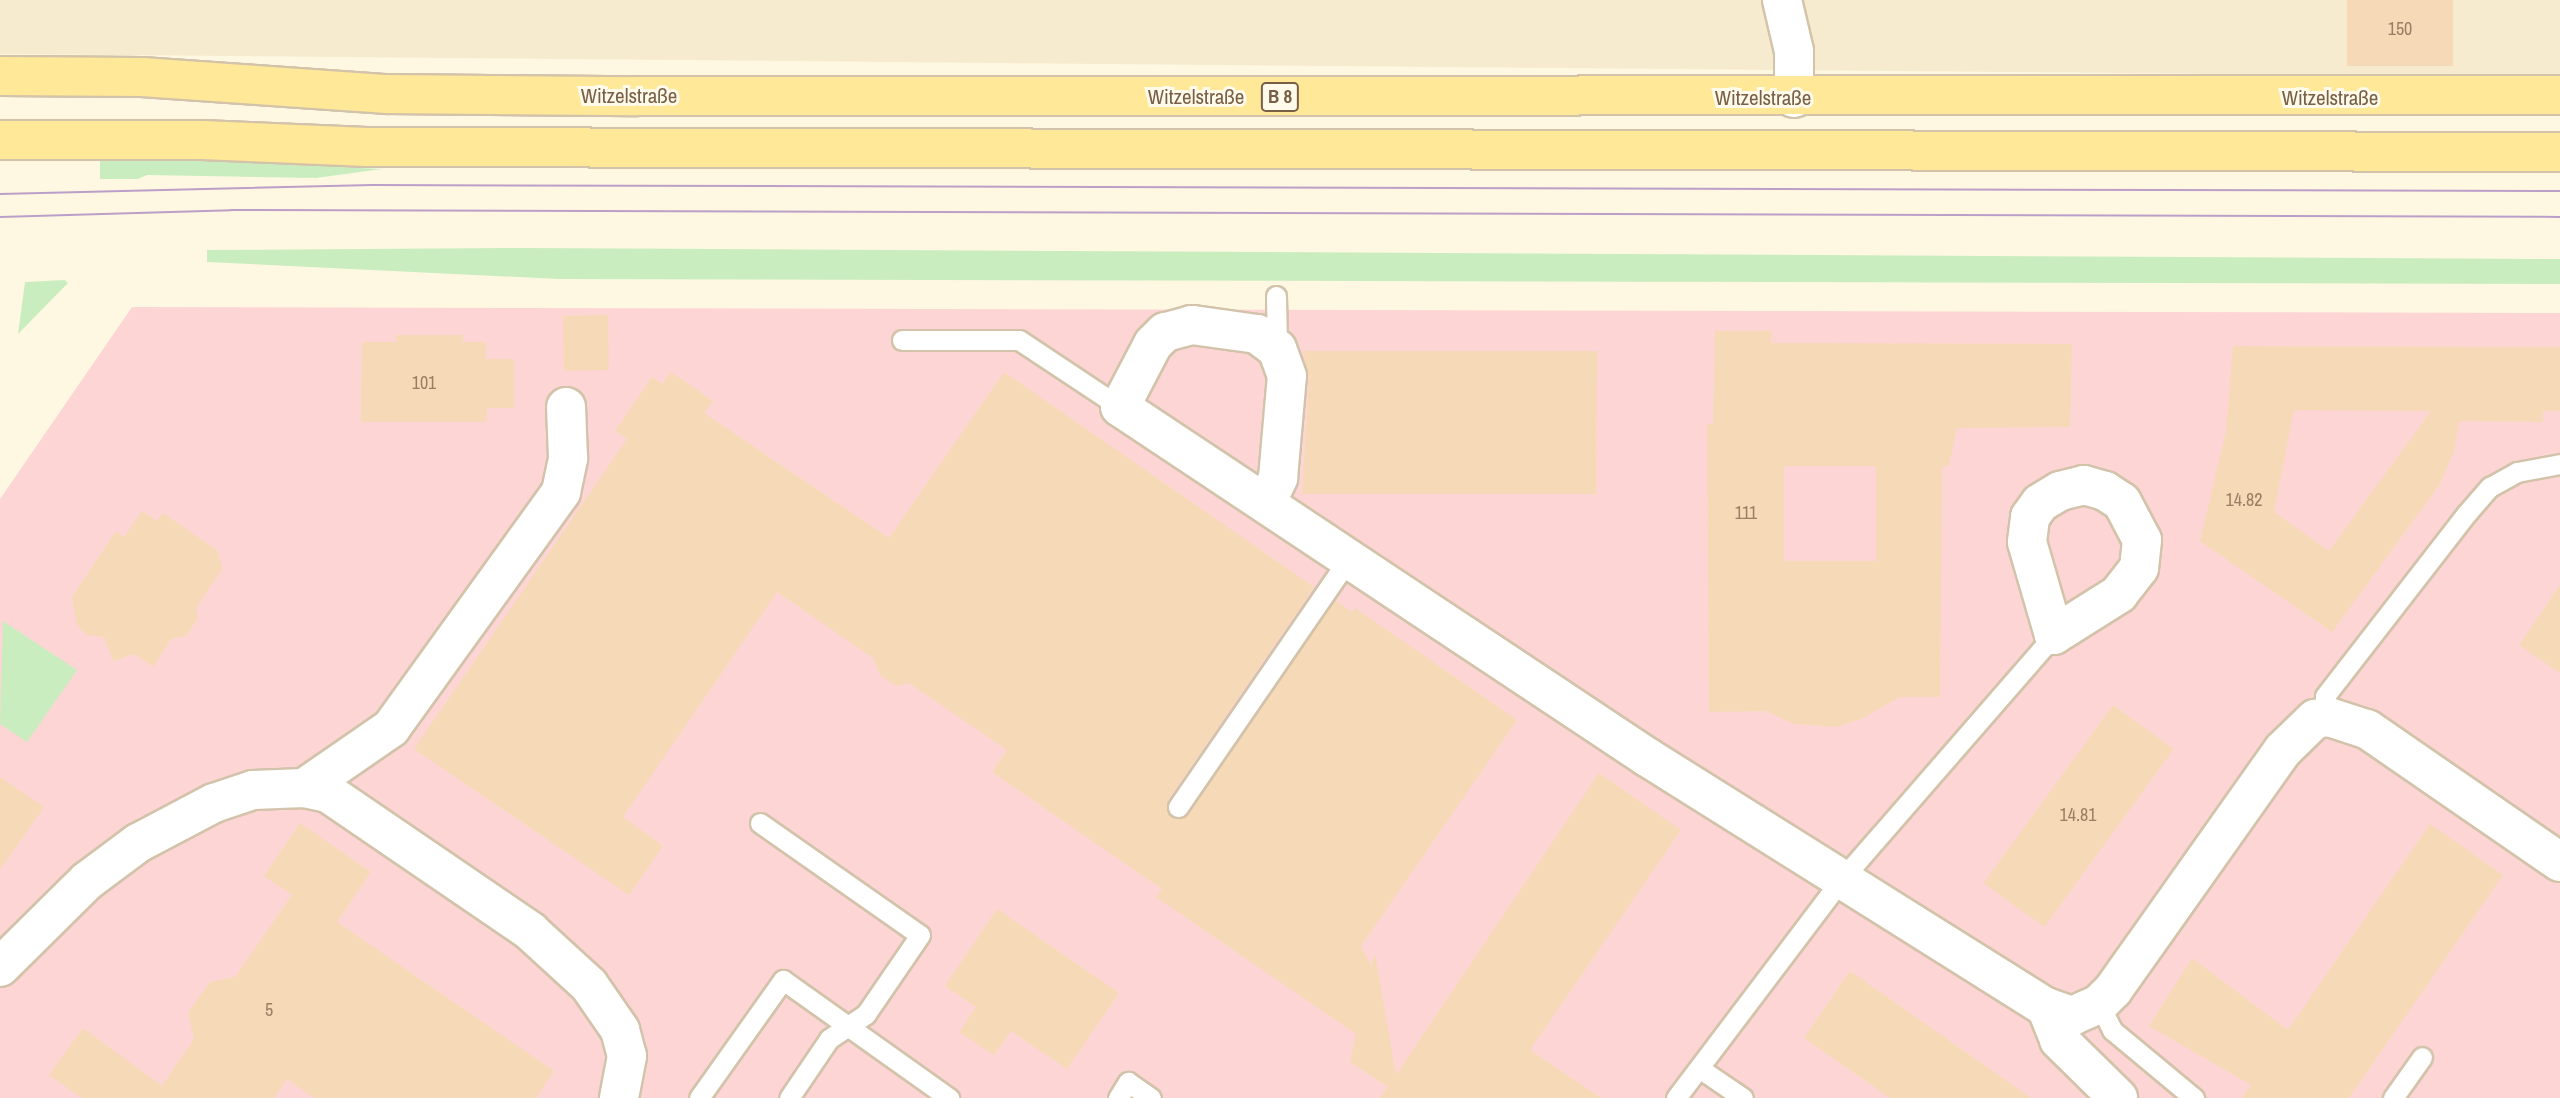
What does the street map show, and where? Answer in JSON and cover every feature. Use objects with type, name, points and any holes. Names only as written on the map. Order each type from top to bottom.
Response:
[{"type":"main road","name":"Witzelstraße","points":[[0,76],[142,77],[387,94],[1794,98],[2560,95]]},
{"type":"main road","points":[[0,140],[395,147],[2560,152]]},
{"type":"street","points":[[1783,0],[1794,51],[1794,98]]},
{"type":"street","points":[[1266,503],[1278,478],[1287,376],[1278,349],[1257,334],[1192,325],[1165,332],[1153,344],[1120,407],[1647,757],[2046,1007],[2072,1016],[2099,1004],[2283,750],[2304,727],[2329,717],[2367,729],[2560,862]]},
{"type":"street","points":[[304,788],[391,729],[561,492],[568,458],[566,407]]},
{"type":"street","points":[[0,967],[87,881],[138,843],[214,803],[253,790],[304,788],[328,793],[530,931],[589,985],[621,1030],[627,1056],[621,1097]]},
{"type":"street","points":[[2046,1007],[2059,1040],[2118,1098]]},
{"type":"lane","points":[[1276,296],[1278,349]]},
{"type":"lane","points":[[902,340],[1019,340],[1120,407]]},
{"type":"lane","points":[[2329,717],[2325,696],[2490,487],[2517,472],[2560,464]]},
{"type":"lane","points":[[1178,807],[1349,558]]},
{"type":"lane","points":[[1676,1098],[1841,880],[2054,635]]},
{"type":"lane","points":[[760,823],[920,935],[866,1014],[829,1039],[789,1098]]},
{"type":"lane","points":[[699,1098],[783,980],[948,1098]]},
{"type":"lane","points":[[2099,1004],[2112,1030],[2194,1098]]},
{"type":"lane","points":[[2393,1098],[2422,1058]]},
{"type":"lane","points":[[1699,1069],[1743,1098]]},
{"type":"lane","points":[[1118,1098],[1128,1082],[1151,1098]]},
{"type":"shaded area","points":[[0,0],[2560,0],[2560,77],[0,54]]},
{"type":"shaded area","points":[[132,307],[2560,313],[2560,1098],[0,1098],[0,499]]},
{"type":"green space","points":[[100,161],[210,161],[382,169],[316,178],[147,175],[138,179],[100,179]]},
{"type":"green space","points":[[526,248],[2560,259],[2560,284],[559,279],[207,262],[207,250]]},
{"type":"green space","points":[[65,280],[68,283],[18,334],[25,282]]},
{"type":"green space","points":[[3,621],[77,670],[27,742],[0,724]]},
{"type":"building","points":[[2347,0],[2453,0],[2453,66],[2347,66]]},
{"type":"building","points":[[608,315],[609,370],[564,371],[563,316]]},
{"type":"building","points":[[1715,331],[1772,331],[1771,343],[2072,344],[2070,427],[1957,428],[1949,466],[1942,466],[1940,697],[1900,697],[1861,719],[1836,727],[1795,724],[1765,711],[1709,712],[1707,424],[1713,424]],"holes":[[[1784,466],[1876,466],[1876,561],[1784,561]]]},
{"type":"building","points":[[396,335],[463,335],[463,342],[486,342],[486,359],[514,359],[514,408],[487,408],[486,422],[361,422],[362,342],[397,342]]},
{"type":"building","points":[[2233,346],[2560,347],[2560,411],[2543,411],[2543,422],[2459,421],[2454,451],[2440,484],[2332,632],[2200,541],[2226,432]],"holes":[[[2294,410],[2431,411],[2329,551],[2274,512]]]},
{"type":"building","points":[[1303,351],[1597,351],[1596,494],[1302,494],[1309,378]]},
{"type":"building","points":[[671,372],[713,401],[704,413],[889,538],[1004,372],[1314,587],[1168,800],[1167,812],[1172,817],[1188,814],[1335,600],[1352,612],[1355,608],[1517,720],[1361,946],[1371,965],[1375,954],[1396,1075],[1599,773],[1681,830],[1530,1050],[1601,1098],[1380,1098],[1388,1087],[1350,1062],[1356,1034],[1156,897],[1162,889],[992,772],[1007,750],[909,683],[896,686],[880,675],[873,658],[777,592],[623,817],[663,846],[629,895],[414,749],[627,439],[615,431],[652,377],[662,384]]},
{"type":"building","points":[[142,511],[157,521],[163,513],[218,551],[222,569],[196,608],[198,618],[186,636],[171,639],[153,667],[134,654],[113,661],[104,637],[87,635],[77,625],[72,597],[116,531],[124,537]]},
{"type":"building","points":[[2560,585],[2560,673],[2519,645]]},
{"type":"building","points":[[2113,705],[2174,749],[2044,927],[1984,883]]},
{"type":"building","points":[[0,777],[44,807],[0,870]]},
{"type":"building","points":[[300,823],[371,872],[337,922],[554,1071],[536,1098],[314,1098],[287,1079],[274,1098],[82,1098],[49,1075],[83,1028],[162,1086],[194,1039],[188,1012],[210,982],[235,977],[292,895],[264,876]]},
{"type":"building","points":[[2430,824],[2503,875],[2349,1098],[2242,1098],[2251,1085],[2149,1026],[2192,958],[2288,1030]]},
{"type":"building","points":[[997,909],[1119,993],[1067,1069],[1011,1031],[994,1055],[959,1032],[976,1007],[945,986]]},
{"type":"building","points":[[1850,971],[2031,1098],[1890,1098],[1804,1038]]},
{"type":"tram line","points":[[0,194],[372,185],[2560,191]]},
{"type":"tram line","points":[[0,217],[231,210],[2560,217]]}]
